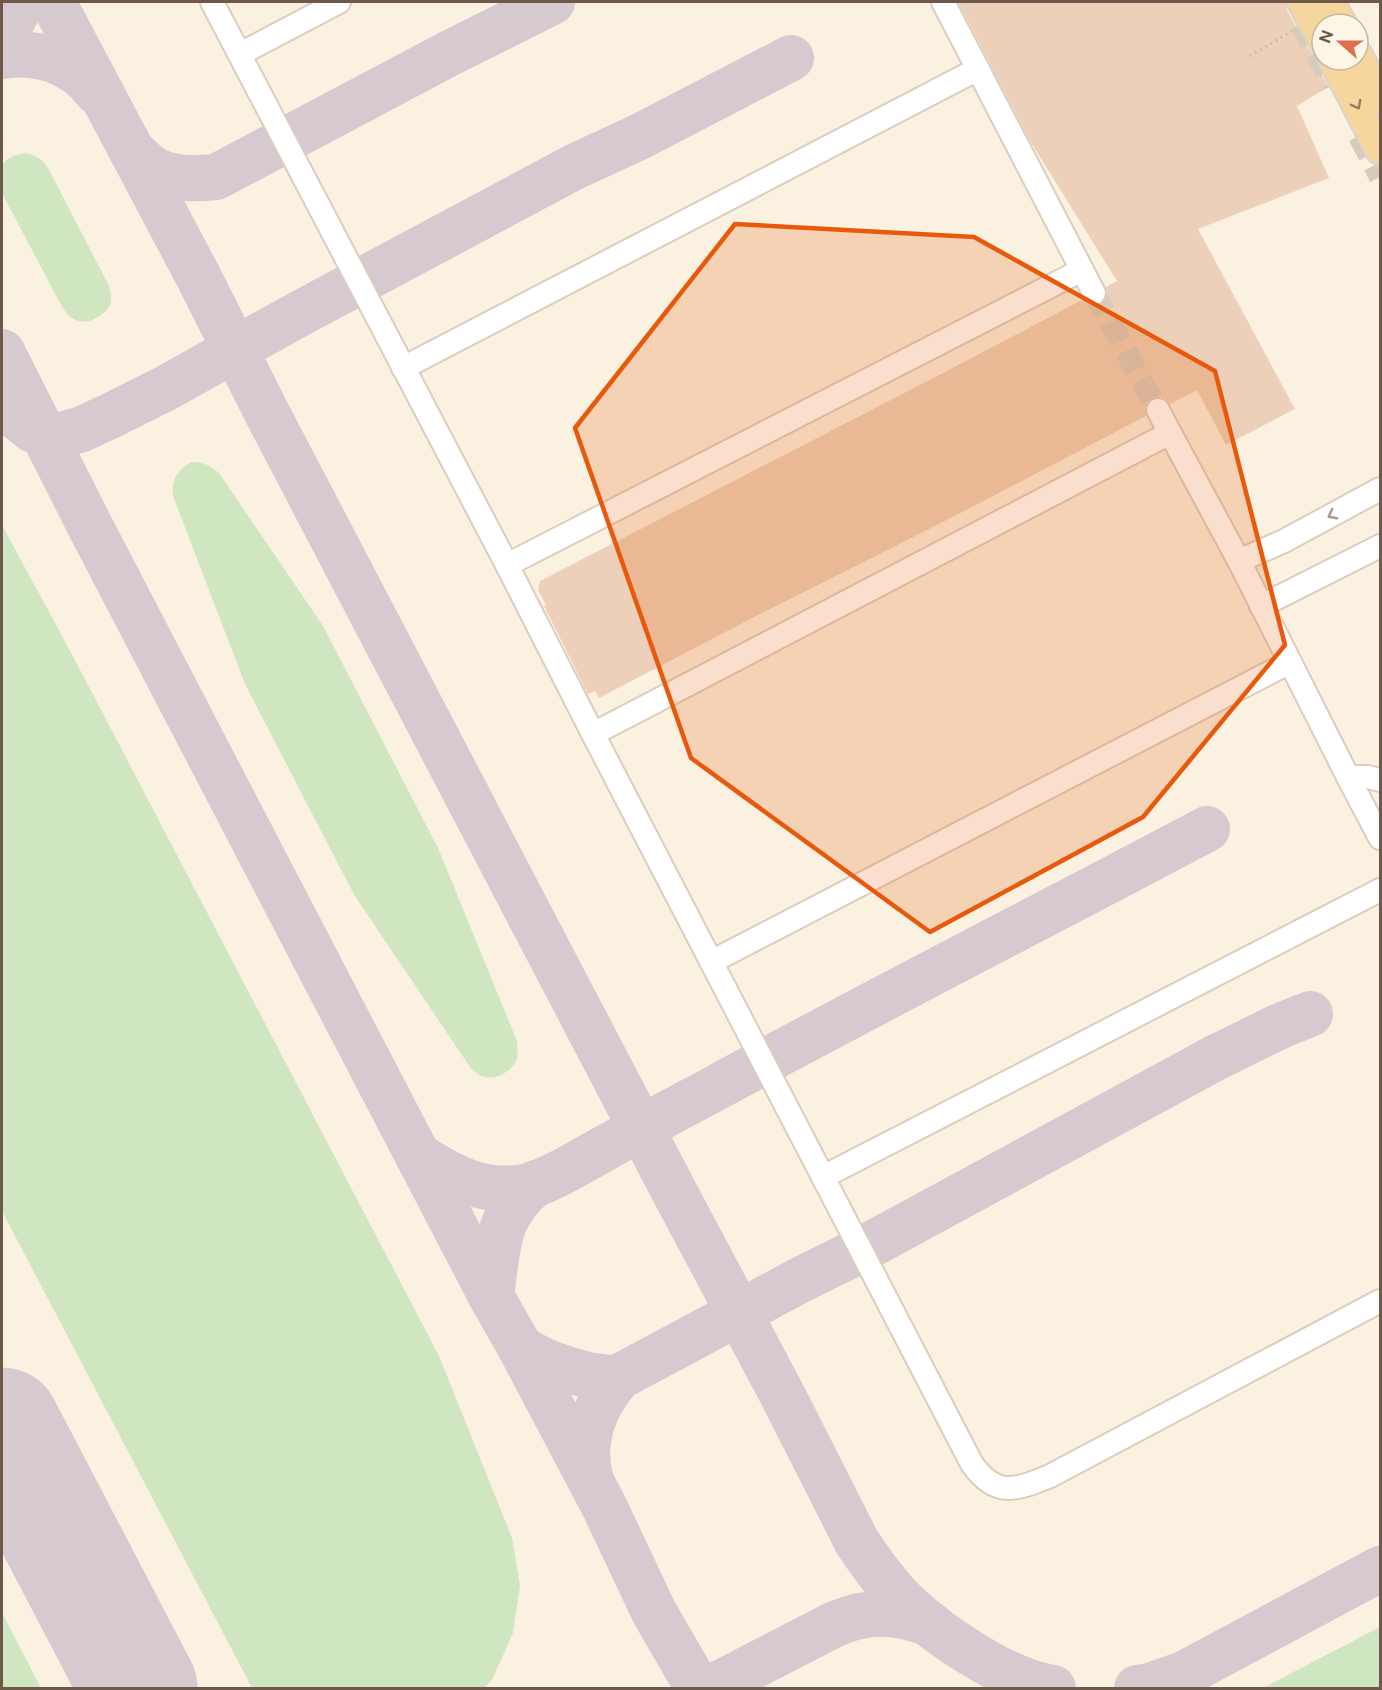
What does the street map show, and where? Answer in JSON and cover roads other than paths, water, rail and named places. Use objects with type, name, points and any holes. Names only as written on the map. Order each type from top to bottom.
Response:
[{"type":"main road","points":[[1339,72],[1380,150]]},
{"type":"main road","points":[[1367,72],[1380,98]]},
{"type":"street","points":[[212,2],[507,565],[972,1464],[980,1475],[990,1483],[1011,1489],[1024,1487],[1050,1476],[1380,1301]]},
{"type":"street","points":[[240,54],[339,2]]},
{"type":"street","points":[[943,2],[1094,293]]},
{"type":"street","points":[[1370,64],[1380,83]]},
{"type":"street","points":[[404,368],[978,69]]},
{"type":"street","points":[[507,565],[1082,270]]},
{"type":"street","points":[[1158,410],[1239,561],[1380,838]]},
{"type":"street","points":[[593,734],[1170,433]]},
{"type":"street","points":[[1239,561],[1284,541],[1380,489]]},
{"type":"street","points":[[1261,606],[1380,546]]},
{"type":"street","points":[[711,962],[1290,662]]},
{"type":"street","points":[[1348,777],[1368,777],[1380,780]]},
{"type":"street","points":[[823,1177],[1380,890]]},
{"type":"tunnel","points":[[1301,24],[1333,85]]},
{"type":"tunnel","points":[[1359,136],[1380,177]]},
{"type":"tunnel","points":[[1094,293],[1158,410]]}]
